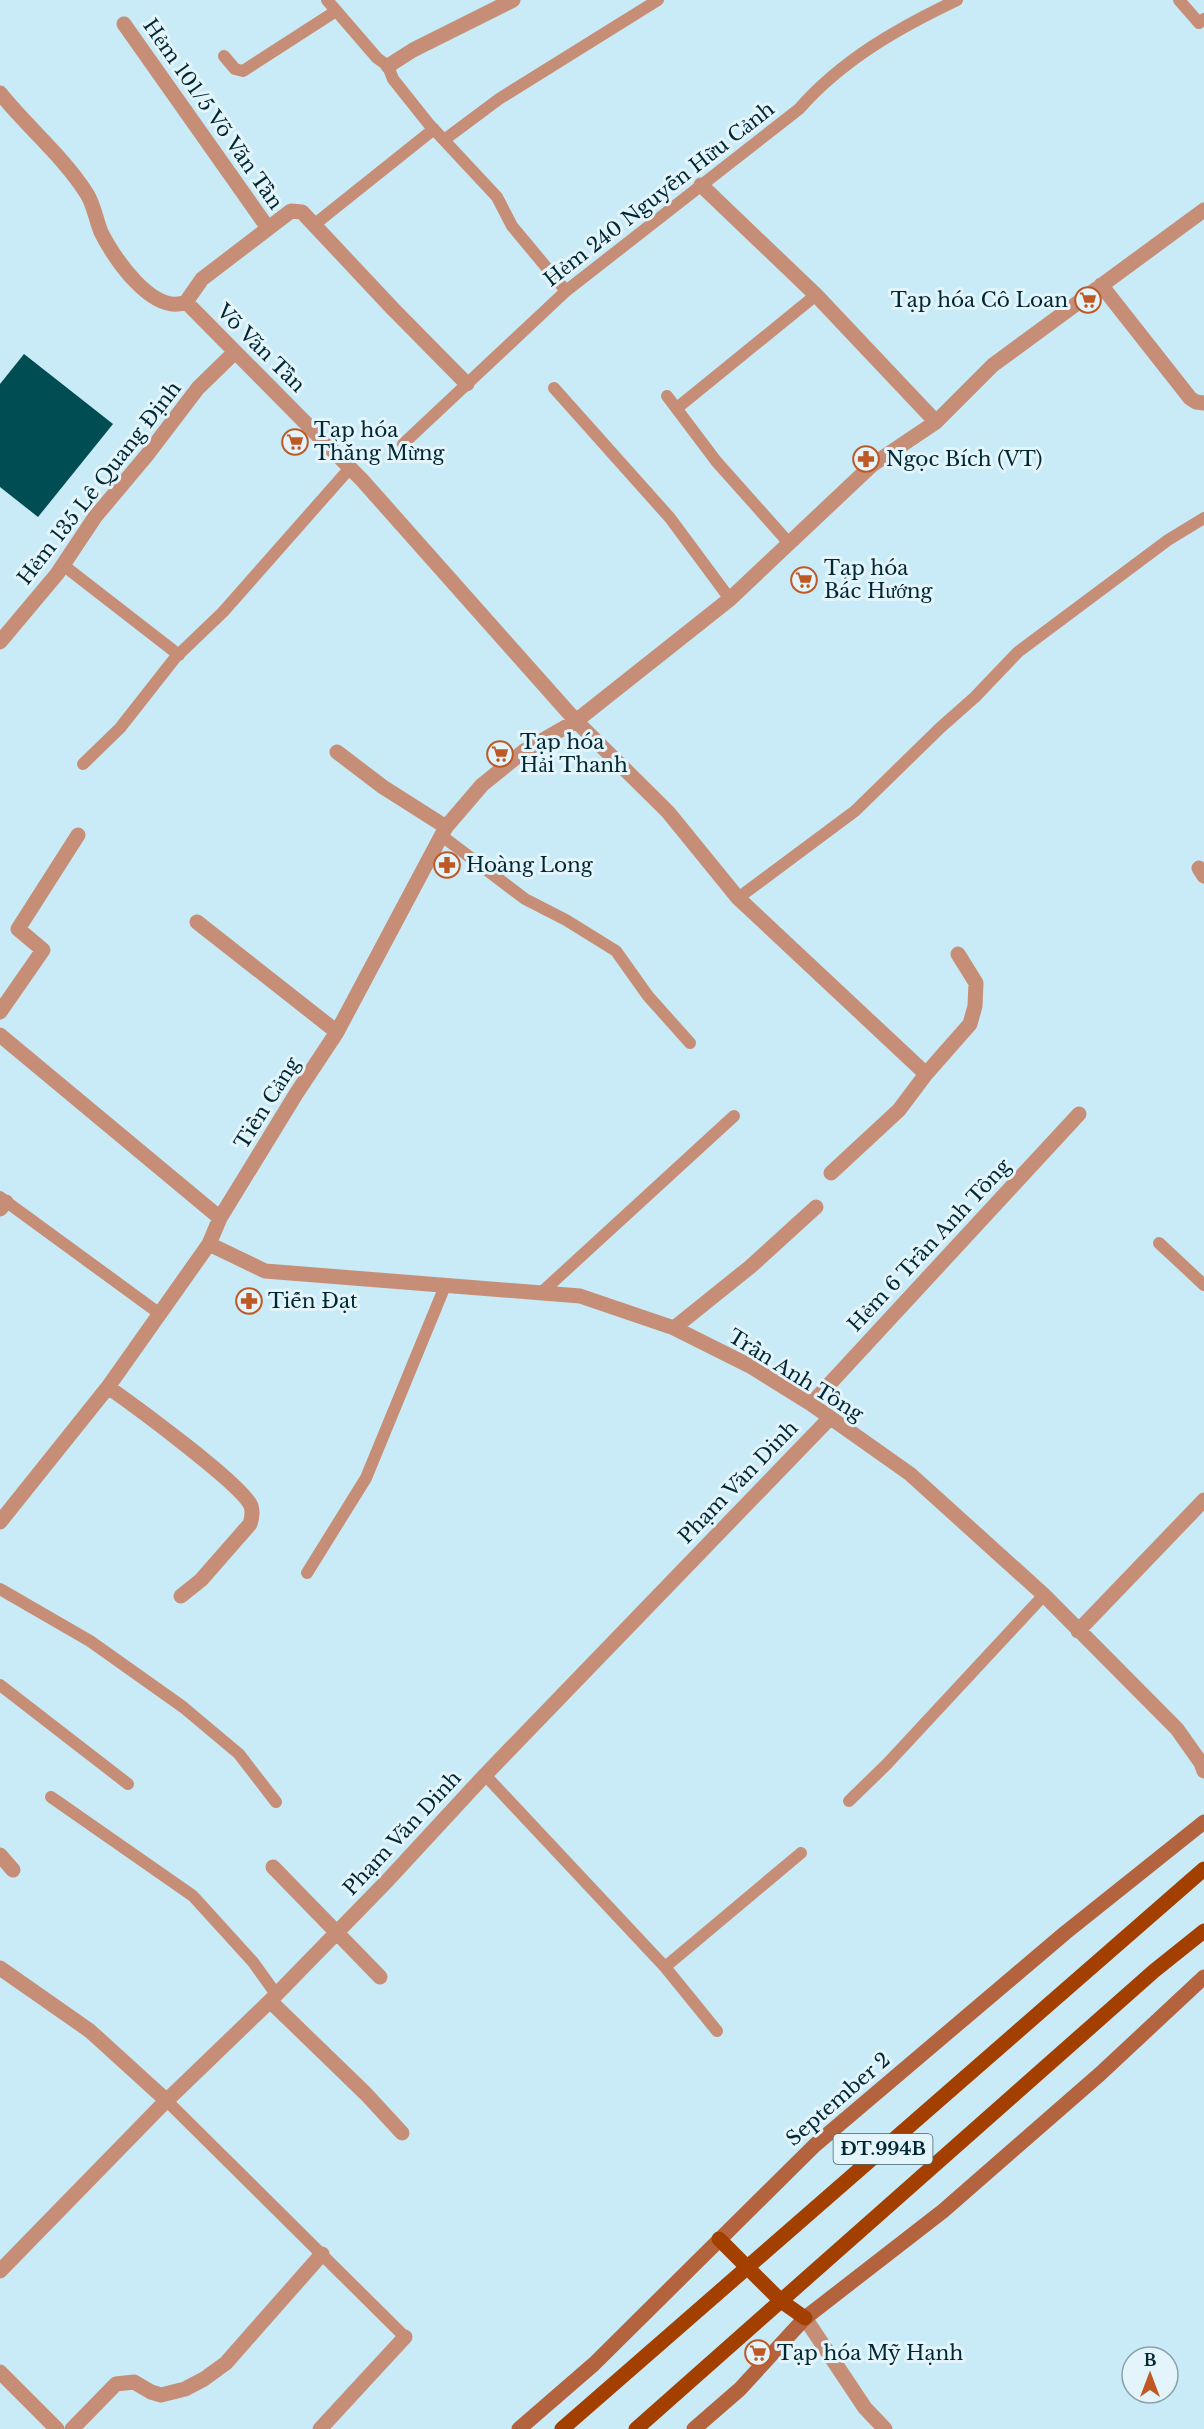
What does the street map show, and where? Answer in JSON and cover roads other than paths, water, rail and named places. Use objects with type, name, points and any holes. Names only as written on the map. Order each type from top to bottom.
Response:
[{"type":"main road","name":"September 2","points":[[519,2429],[594,2364],[824,2137],[1065,1933],[1204,1822]]},
{"type":"main road","name":"ĐT.994B","points":[[561,2429],[1204,1869]]},
{"type":"main road","name":"ĐT.994B","points":[[636,2429],[1154,1971],[1204,1931]]},
{"type":"main road","points":[[694,2429],[740,2389],[805,2318],[943,2211],[1100,2074],[1204,1977]]},
{"type":"main road","points":[[719,2239],[781,2301],[805,2318]]},
{"type":"street","points":[[388,66],[413,50],[513,0]]},
{"type":"street","name":"Hẻm 101/5 Võ Văn Tần","points":[[124,24],[268,228]]},
{"type":"street","name":"Võ Văn Tần","points":[[0,93],[87,194],[110,249],[148,294],[168,304],[179,305],[186,302],[350,468],[576,721],[668,812],[738,898],[926,1074]]},
{"type":"street","points":[[701,185],[816,295],[936,422]]},
{"type":"street","name":"Tiền Cảng","points":[[0,1522],[108,1387],[210,1244],[220,1218],[337,1032],[444,832],[482,785],[524,751],[576,721],[730,599],[872,465],[936,422],[993,365],[1204,210]]},
{"type":"street","points":[[186,302],[202,279],[291,211],[302,212],[467,384]]},
{"type":"street","points":[[1101,285],[1190,398],[1204,403]]},
{"type":"street","name":"Hẻm 135 Lê Quang Định","points":[[0,642],[63,565],[95,517],[147,455],[198,388],[235,352]]},
{"type":"street","points":[[337,752],[444,832]]},
{"type":"street","points":[[0,1012],[43,950],[18,929],[78,835]]},
{"type":"street","points":[[197,922],[337,1032]]},
{"type":"street","points":[[831,1173],[899,1110],[926,1074],[970,1024],[975,1006],[976,983],[958,954]]},
{"type":"street","points":[[0,1035],[220,1218]]},
{"type":"street","name":"Hẻm 6 Trần Anh Tông","points":[[811,1404],[1079,1114]]},
{"type":"street","points":[[674,1328],[750,1267],[816,1207]]},
{"type":"street","name":"Trần Anh Tông","points":[[210,1244],[265,1270],[580,1296],[674,1328],[750,1366],[811,1404],[829,1419],[910,1474],[1044,1595],[1177,1729],[1201,1763],[1204,1771]]},
{"type":"street","points":[[108,1387],[145,1412],[229,1482],[250,1505],[252,1516],[250,1524],[201,1580],[181,1596]]},
{"type":"street","name":"Phạm Văn Dinh","points":[[0,2271],[167,2101],[273,1998],[829,1419]]},
{"type":"street","points":[[1078,1631],[1204,1500]]},
{"type":"street","points":[[0,1855],[13,1870]]},
{"type":"street","points":[[273,1867],[381,1977]]},
{"type":"street","points":[[0,1968],[90,2031],[167,2101]]},
{"type":"street","points":[[273,1998],[402,2133]]},
{"type":"street","points":[[72,2429],[116,2384],[134,2382],[161,2395],[185,2390],[204,2379],[226,2363],[322,2254]]},
{"type":"street","points":[[805,2318],[865,2408],[885,2429]]},
{"type":"street","points":[[320,2429],[405,2337]]},
{"type":"street","points":[[0,2372],[57,2429]]},
{"type":"lane","points":[[327,0],[377,58],[388,66],[393,79],[434,129],[497,197],[512,225],[566,291]]},
{"type":"lane","points":[[444,140],[500,99],[658,0]]},
{"type":"lane","name":"Hẻm 240 Nguyễn Hữu Cảnh","points":[[403,444],[566,291],[799,109],[817,89],[849,61],[924,16],[957,0]]},
{"type":"lane","points":[[1179,0],[1199,22],[1204,19]]},
{"type":"lane","points":[[224,56],[235,69],[243,71],[336,11]]},
{"type":"lane","points":[[315,225],[434,129]]},
{"type":"lane","points":[[677,408],[816,295]]},
{"type":"lane","points":[[554,388],[670,518],[730,599]]},
{"type":"lane","points":[[667,396],[716,461],[789,543]]},
{"type":"lane","points":[[83,764],[120,728],[179,655],[223,612],[350,468]]},
{"type":"lane","points":[[738,898],[855,811],[975,697],[1018,652],[1168,540],[1204,518]]},
{"type":"lane","points":[[63,565],[179,655]]},
{"type":"lane","points":[[444,832],[525,899],[566,920],[616,951],[648,996],[690,1043]]},
{"type":"lane","points":[[542,1292],[734,1116]]},
{"type":"lane","points":[[2,1203],[160,1314]]},
{"type":"lane","points":[[1159,1243],[1204,1285]]},
{"type":"lane","points":[[307,1573],[366,1478],[445,1286]]},
{"type":"lane","points":[[0,1589],[90,1641],[183,1707],[239,1754],[276,1802]]},
{"type":"lane","points":[[849,1801],[1044,1595]]},
{"type":"lane","points":[[0,1685],[128,1784]]},
{"type":"lane","points":[[485,1775],[665,1967],[717,2031]]},
{"type":"lane","points":[[51,1797],[193,1896],[253,1962],[273,1998]]},
{"type":"lane","points":[[665,1967],[801,1853]]},
{"type":"lane","points":[[167,2101],[405,2337]]},
{"type":"place","name":"Tạp hóa Cô Loan","points":[[1088,300]]},
{"type":"place","name":"Tạp hóa Thắng Mừng","points":[[295,442]]},
{"type":"place","name":"Ngọc Bích (VT)","points":[[866,459]]},
{"type":"place","name":"Tạp hóa Bác Hướng","points":[[804,580]]},
{"type":"place","name":"Tạp hóa Hải Thanh","points":[[500,754]]},
{"type":"place","name":"Hoàng Long","points":[[447,865]]},
{"type":"place","name":"Tiến Đạt","points":[[249,1301]]},
{"type":"place","name":"Tạp hóa Mỹ Hạnh","points":[[758,2353]]}]
